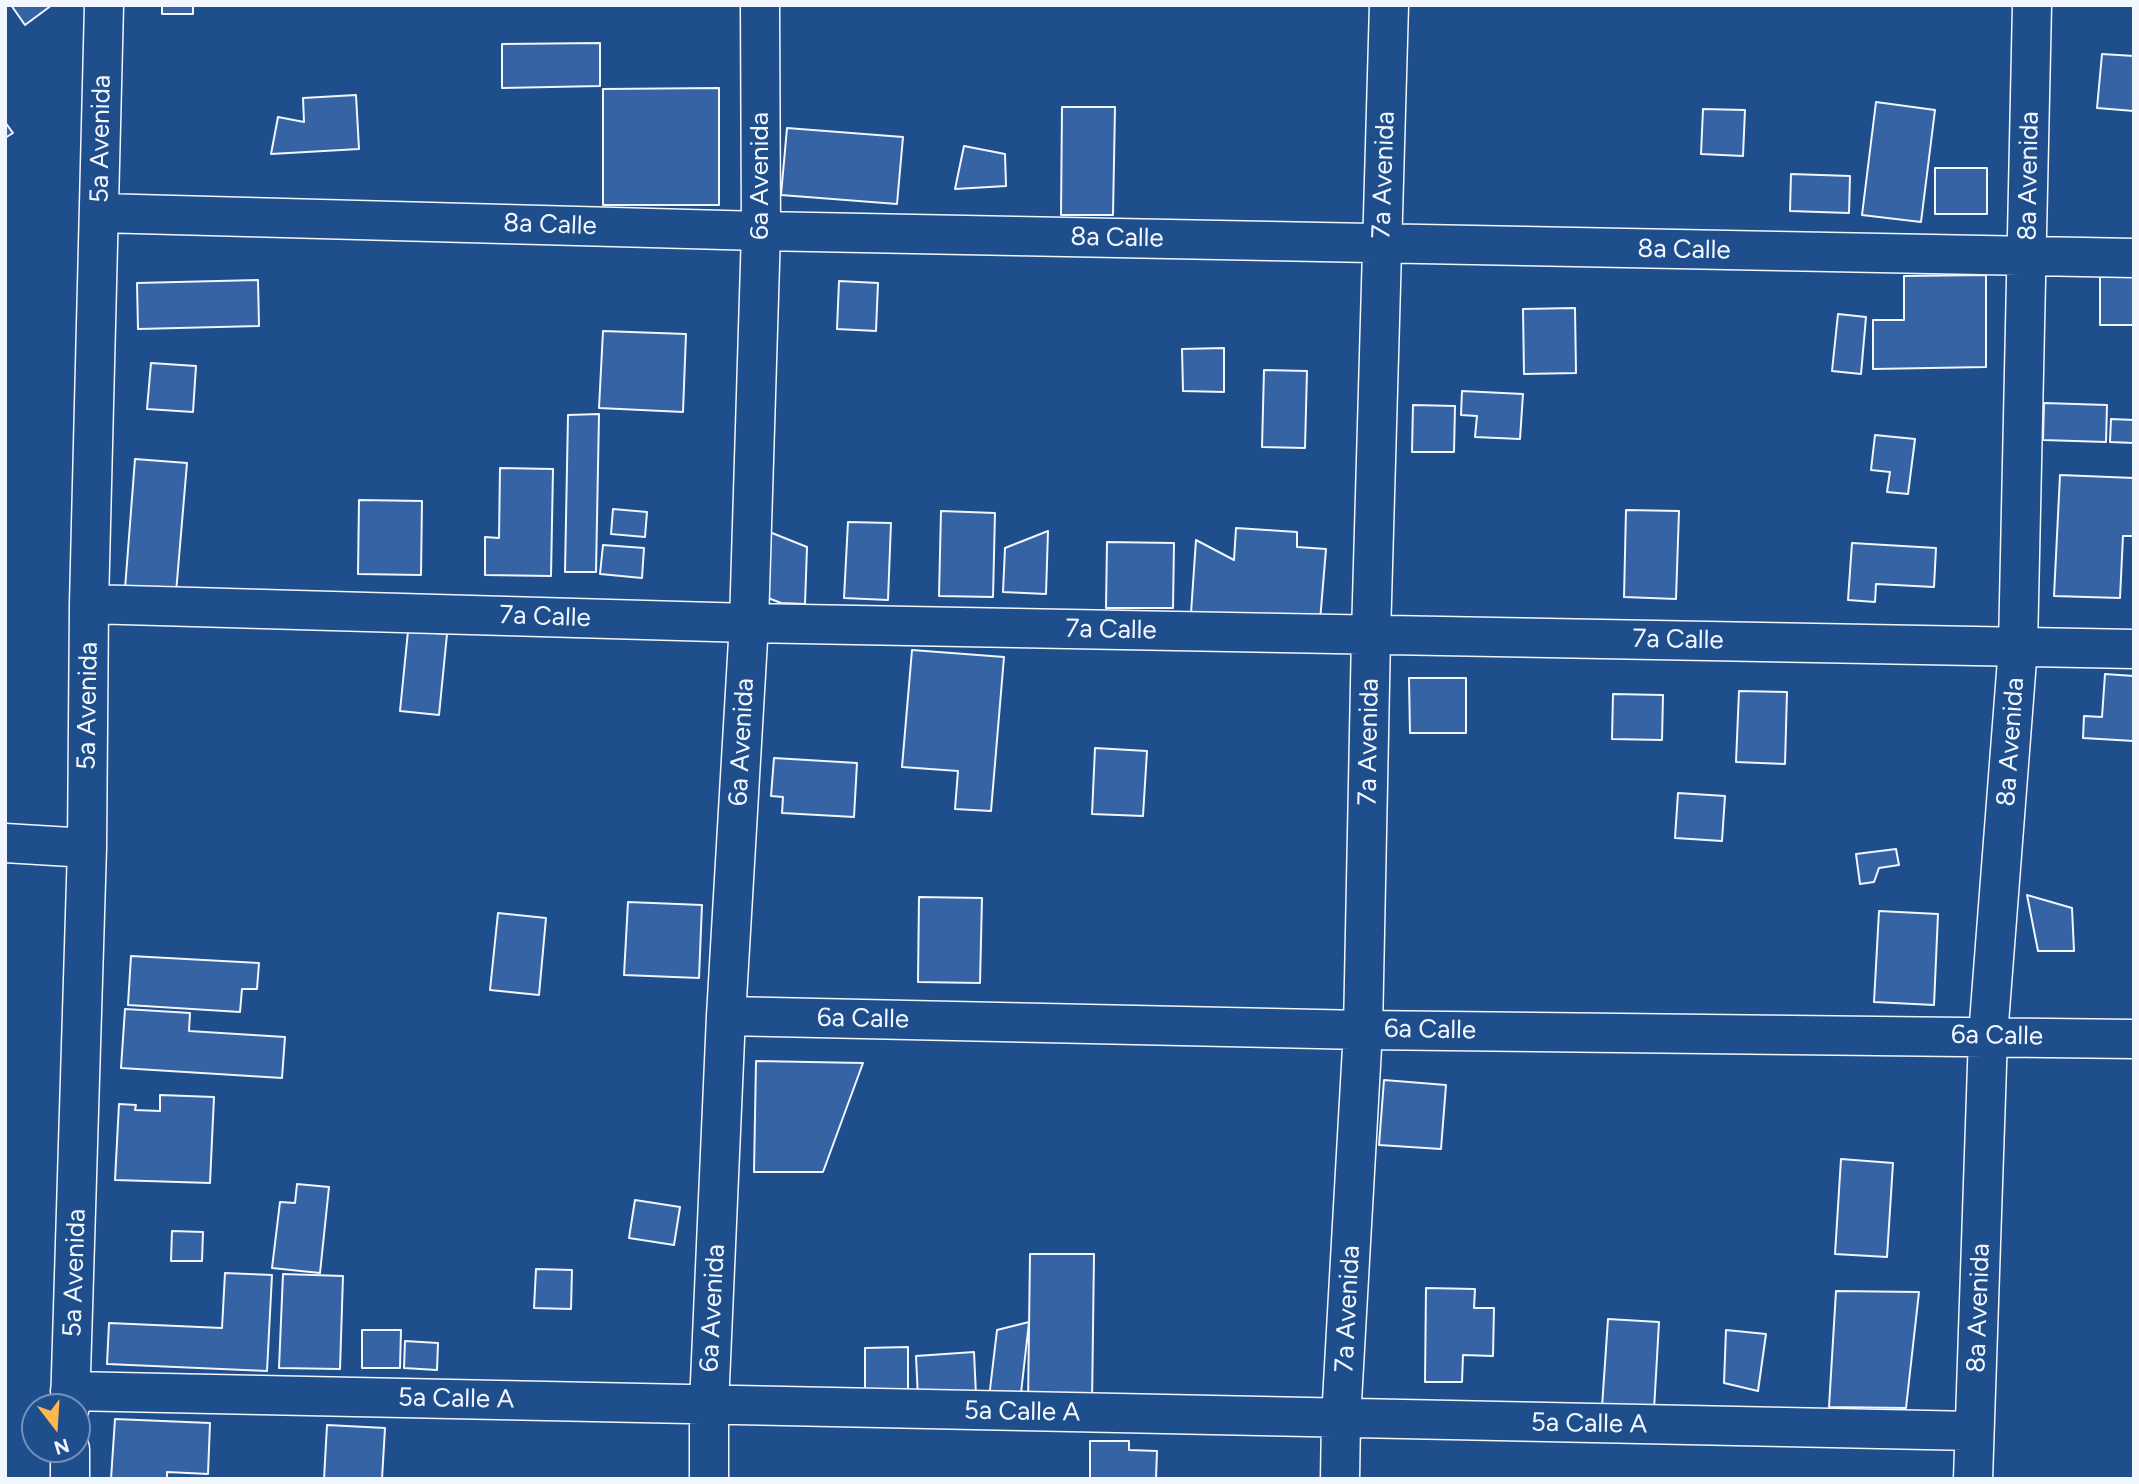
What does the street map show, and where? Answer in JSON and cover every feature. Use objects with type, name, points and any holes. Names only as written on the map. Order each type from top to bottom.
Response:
[{"type":"street","name":"5a Avenida","points":[[70,1393],[87,848],[89,604],[104,5]]},
{"type":"street","name":"6a Avenida","points":[[709,1479],[709,1405],[726,1016],[749,623],[761,231],[760,5]]},
{"type":"street","name":"7a Avenida","points":[[1340,1479],[1363,1030],[1389,5]]},
{"type":"street","name":"8a Avenida","points":[[1973,1479],[1988,1036],[2018,647],[2032,5]]},
{"type":"street","name":"8a Calle","points":[[100,213],[761,231],[2134,258]]},
{"type":"street","name":"7a Calle","points":[[89,604],[749,623],[2134,649]]},
{"type":"street","points":[[5,844],[87,848]]},
{"type":"street","name":"6a Calle","points":[[726,1016],[1363,1030],[2134,1039]]},
{"type":"street","name":"5a Calle A","points":[[91,1399],[709,1405],[1974,1432]]},
{"type":"building","points":[[11,5],[52,5],[25,25]]},
{"type":"building","points":[[162,5],[193,5],[193,14],[162,14]]},
{"type":"building","points":[[600,43],[600,86],[502,88],[502,44]]},
{"type":"building","points":[[2102,54],[2134,56],[2134,111],[2097,108]]},
{"type":"building","points":[[719,88],[719,205],[603,205],[603,89]]},
{"type":"building","points":[[356,95],[359,149],[271,154],[278,117],[304,122],[303,98]]},
{"type":"building","points":[[1876,102],[1935,110],[1921,222],[1862,215]]},
{"type":"building","points":[[1062,107],[1115,107],[1113,215],[1061,215]]},
{"type":"building","points":[[1703,109],[1745,110],[1743,156],[1701,154]]},
{"type":"building","points":[[5,122],[13,133],[5,138]]},
{"type":"building","points":[[787,128],[903,137],[897,204],[781,195]]},
{"type":"building","points":[[964,146],[1005,154],[1006,186],[955,189]]},
{"type":"building","points":[[1935,168],[1987,168],[1987,214],[1935,214]]},
{"type":"building","points":[[1791,174],[1850,176],[1849,213],[1790,211]]},
{"type":"building","points":[[1986,275],[1986,367],[1873,369],[1873,320],[1904,320],[1904,276]]},
{"type":"building","points":[[2134,276],[2134,325],[2100,325],[2100,277]]},
{"type":"building","points":[[258,280],[259,326],[138,329],[137,283]]},
{"type":"building","points":[[839,281],[878,283],[876,331],[837,329]]},
{"type":"building","points":[[1575,308],[1576,373],[1524,374],[1523,309]]},
{"type":"building","points":[[1838,314],[1866,317],[1861,374],[1832,371]]},
{"type":"building","points":[[603,331],[686,334],[683,412],[599,408]]},
{"type":"building","points":[[1224,348],[1224,392],[1183,391],[1182,349]]},
{"type":"building","points":[[151,363],[196,366],[193,412],[147,409]]},
{"type":"building","points":[[1264,370],[1307,371],[1305,448],[1262,447]]},
{"type":"building","points":[[1462,391],[1523,394],[1520,439],[1475,437],[1477,416],[1461,415]]},
{"type":"building","points":[[2044,403],[2107,405],[2106,442],[2043,440]]},
{"type":"building","points":[[1413,405],[1455,406],[1454,452],[1412,452]]},
{"type":"building","points":[[599,414],[596,572],[565,572],[568,415]]},
{"type":"building","points":[[2111,419],[2134,420],[2134,443],[2110,442]]},
{"type":"building","points":[[1875,435],[1915,439],[1908,494],[1887,492],[1890,472],[1871,470]]},
{"type":"building","points":[[135,459],[187,463],[176,593],[125,589]]},
{"type":"building","points":[[500,468],[553,469],[551,576],[485,575],[485,537],[499,538]]},
{"type":"building","points":[[2060,475],[2134,478],[2134,536],[2123,536],[2120,598],[2054,596]]},
{"type":"building","points":[[359,500],[422,501],[421,575],[358,574]]},
{"type":"building","points":[[613,509],[647,512],[645,537],[611,534]]},
{"type":"building","points":[[1626,510],[1679,511],[1676,599],[1624,597]]},
{"type":"building","points":[[941,511],[995,513],[993,597],[939,596]]},
{"type":"building","points":[[848,522],[891,523],[888,600],[844,598]]},
{"type":"building","points":[[1236,528],[1297,532],[1297,547],[1326,549],[1320,621],[1191,613],[1196,540],[1234,560]]},
{"type":"building","points":[[767,531],[807,547],[805,604],[781,603],[758,594]]},
{"type":"building","points":[[1048,531],[1046,594],[1003,592],[1005,548]]},
{"type":"building","points":[[1107,542],[1174,543],[1173,608],[1106,608]]},
{"type":"building","points":[[1852,543],[1936,548],[1934,587],[1876,584],[1875,602],[1848,600]]},
{"type":"building","points":[[603,545],[644,548],[642,578],[600,574]]},
{"type":"building","points":[[408,631],[447,634],[439,715],[400,711]]},
{"type":"building","points":[[912,650],[1004,657],[991,811],[955,809],[958,771],[902,767]]},
{"type":"building","points":[[2105,674],[2134,676],[2134,741],[2083,738],[2084,716],[2102,717]]},
{"type":"building","points":[[1409,678],[1466,678],[1466,733],[1410,733]]},
{"type":"building","points":[[1739,691],[1787,692],[1785,764],[1736,762]]},
{"type":"building","points":[[1613,694],[1663,695],[1662,740],[1612,739]]},
{"type":"building","points":[[1095,748],[1147,751],[1143,816],[1092,814]]},
{"type":"building","points":[[774,758],[857,763],[854,817],[782,813],[783,797],[771,796]]},
{"type":"building","points":[[1678,793],[1725,796],[1722,841],[1675,838]]},
{"type":"building","points":[[1896,849],[1899,865],[1879,868],[1874,882],[1860,884],[1856,854]]},
{"type":"building","points":[[2027,895],[2072,908],[2074,951],[2038,951]]},
{"type":"building","points":[[919,897],[982,898],[980,983],[918,982]]},
{"type":"building","points":[[628,902],[702,905],[699,978],[624,975]]},
{"type":"building","points":[[1879,911],[1938,914],[1934,1005],[1874,1002]]},
{"type":"building","points":[[498,913],[546,918],[539,995],[490,990]]},
{"type":"building","points":[[131,956],[259,963],[257,989],[242,989],[240,1012],[128,1005]]},
{"type":"building","points":[[125,1009],[190,1013],[189,1031],[285,1037],[282,1078],[121,1068]]},
{"type":"building","points":[[756,1061],[863,1063],[823,1172],[754,1172]]},
{"type":"building","points":[[1384,1080],[1446,1085],[1441,1149],[1379,1145]]},
{"type":"building","points":[[160,1095],[214,1097],[210,1183],[115,1180],[119,1104],[136,1105],[135,1110],[160,1111]]},
{"type":"building","points":[[1841,1159],[1893,1163],[1887,1257],[1835,1254]]},
{"type":"building","points":[[297,1184],[329,1187],[320,1273],[272,1268],[280,1202],[295,1203]]},
{"type":"building","points":[[635,1200],[680,1207],[674,1245],[629,1238]]},
{"type":"building","points":[[172,1231],[203,1232],[202,1261],[171,1261]]},
{"type":"building","points":[[1030,1254],[1094,1254],[1092,1405],[1028,1404]]},
{"type":"building","points":[[536,1269],[572,1270],[571,1309],[534,1308]]},
{"type":"building","points":[[225,1273],[272,1275],[267,1371],[107,1364],[109,1323],[222,1328]]},
{"type":"building","points":[[283,1274],[343,1276],[340,1369],[279,1368]]},
{"type":"building","points":[[1426,1288],[1475,1289],[1474,1308],[1494,1308],[1493,1356],[1463,1355],[1462,1382],[1425,1382]]},
{"type":"building","points":[[1836,1291],[1919,1292],[1906,1408],[1829,1407]]},
{"type":"building","points":[[1608,1319],[1659,1322],[1654,1410],[1602,1407]]},
{"type":"building","points":[[1029,1322],[1020,1402],[989,1398],[997,1330]]},
{"type":"building","points":[[362,1330],[401,1330],[400,1368],[362,1368]]},
{"type":"building","points":[[1726,1330],[1766,1334],[1758,1391],[1724,1383]]},
{"type":"building","points":[[405,1341],[438,1343],[437,1370],[404,1368]]},
{"type":"building","points":[[908,1347],[908,1389],[865,1390],[865,1348]]},
{"type":"building","points":[[974,1352],[976,1395],[918,1398],[916,1356]]},
{"type":"building","points":[[115,1419],[210,1423],[208,1474],[167,1472],[167,1479],[111,1479]]},
{"type":"building","points":[[327,1425],[385,1428],[382,1479],[324,1479]]},
{"type":"building","points":[[1090,1441],[1129,1441],[1129,1450],[1157,1451],[1156,1479],[1090,1479]]}]
